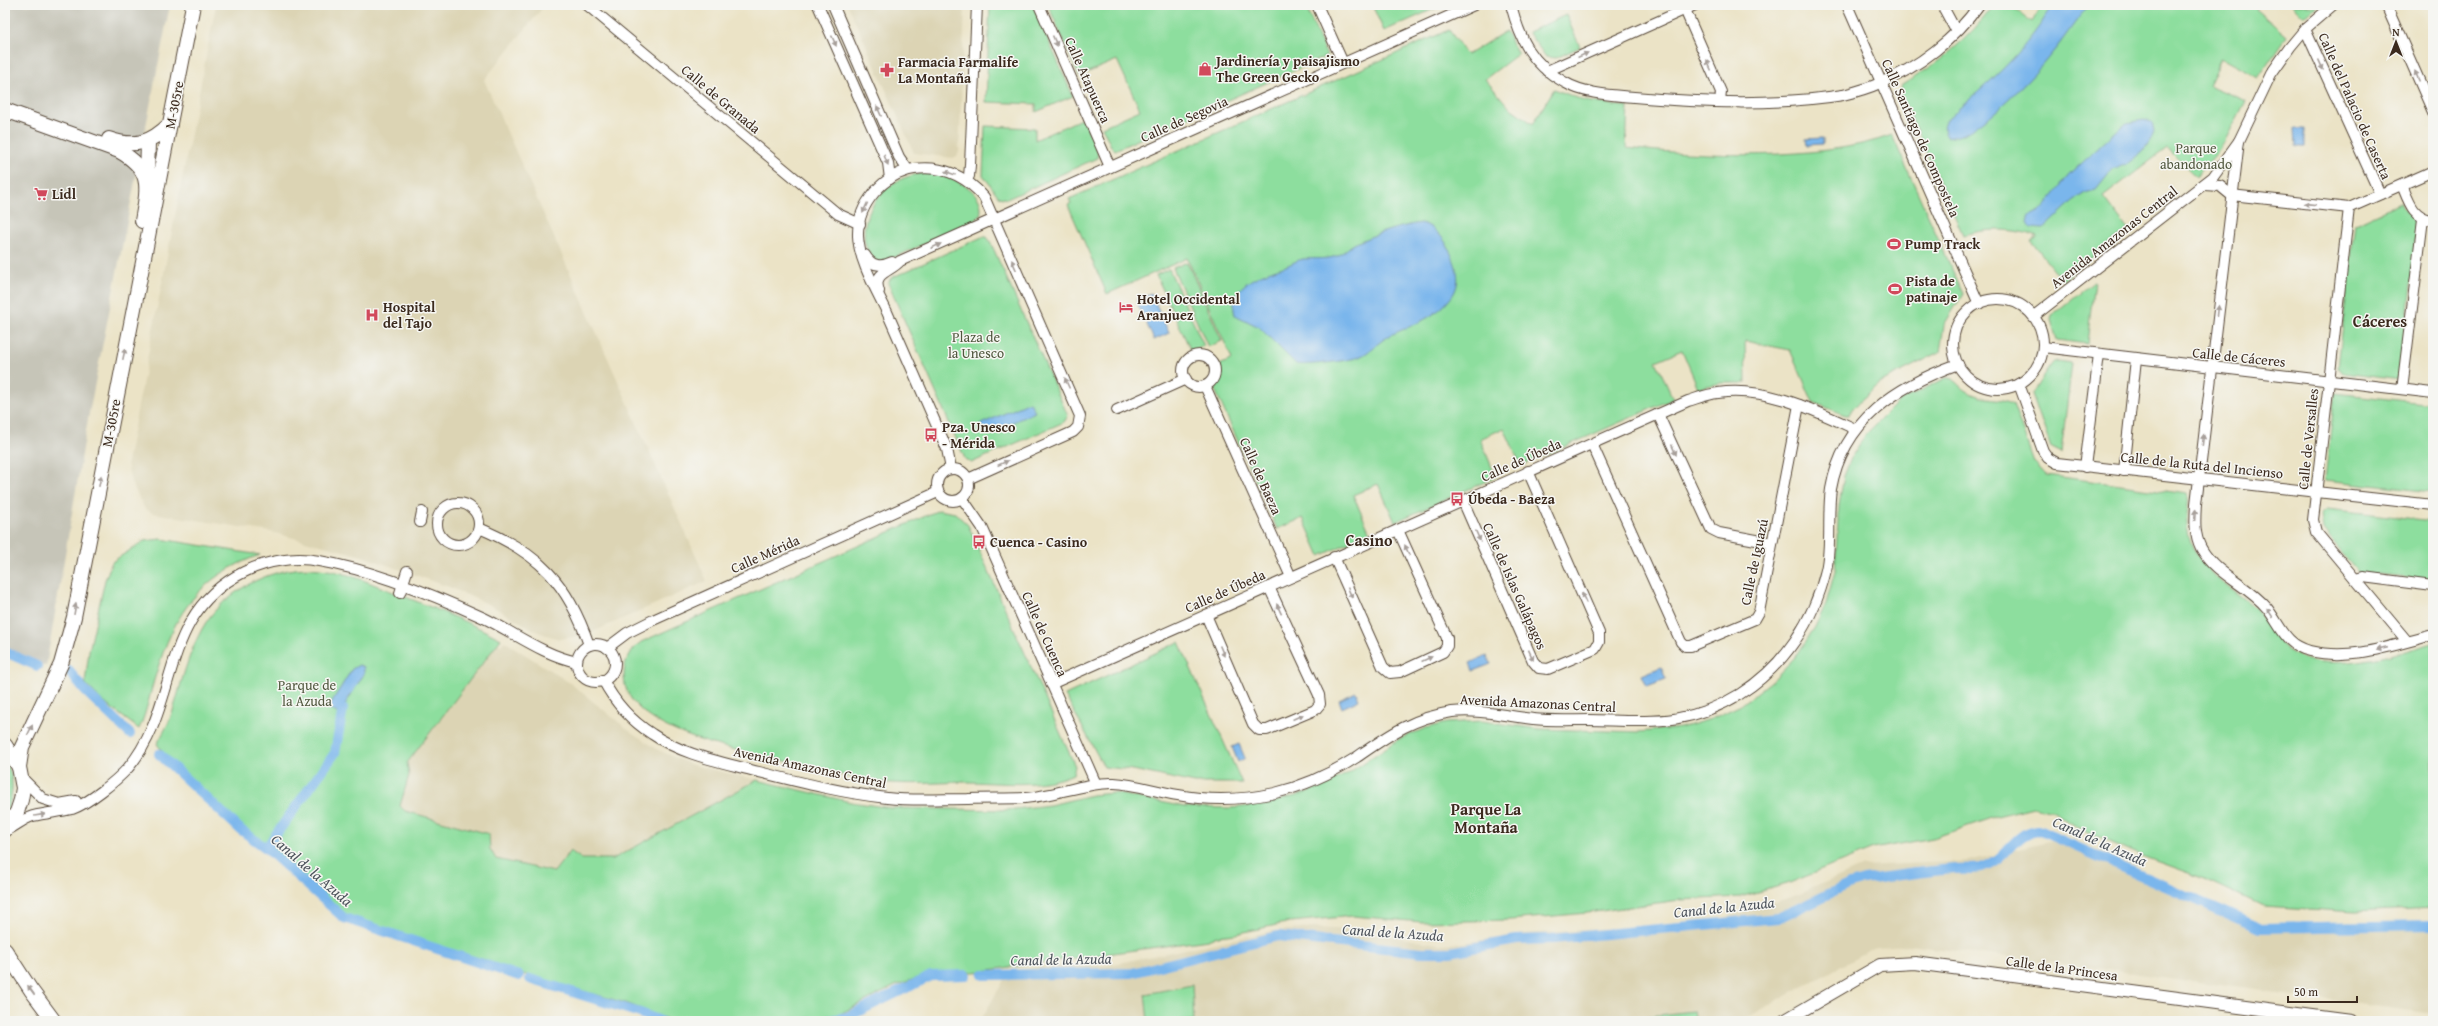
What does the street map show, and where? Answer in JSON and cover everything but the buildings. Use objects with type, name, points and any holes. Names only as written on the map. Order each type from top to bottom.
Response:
[{"type":"main road","name":"M-305re","points":[[5,830],[19,806],[22,747],[56,677],[70,636],[193,5]]},
{"type":"main road","points":[[5,101],[122,144],[136,145],[148,142],[158,136],[170,124]]},
{"type":"main road","points":[[5,110],[119,151],[132,158],[142,167],[147,180]]},
{"type":"main road","points":[[139,283],[137,252],[147,180],[148,142]]},
{"type":"main road","points":[[5,746],[20,773]]},
{"type":"main road","points":[[5,950],[30,990],[54,1021]]},
{"type":"street","name":"Calle de Granada","points":[[587,5],[838,214],[860,224]]},
{"type":"street","points":[[818,5],[888,162],[890,179]]},
{"type":"street","points":[[832,5],[899,158],[908,170]]},
{"type":"street","points":[[966,180],[969,176],[970,165],[977,5]]},
{"type":"street","name":"Calle Atapuerca","points":[[1039,5],[1110,167]]},
{"type":"street","points":[[1317,5],[1342,63]]},
{"type":"street","name":"Calle de Segovia","points":[[994,219],[1474,5]]},
{"type":"street","points":[[1511,5],[1518,33],[1531,54],[1547,71],[1565,83],[1588,91],[1654,99],[1720,101],[1814,98],[1844,94],[1881,83],[1925,57],[1956,31],[1979,5]]},
{"type":"street","points":[[1547,71],[1684,7],[1695,5]]},
{"type":"street","name":"Calle Santiago de Compostela","points":[[1847,5],[1980,304]]},
{"type":"street","points":[[1942,5],[1956,31]]},
{"type":"street","name":"Avenida Amazonas Central","points":[[2034,316],[2204,185],[2220,168],[2239,141],[2271,74],[2290,46],[2305,29],[2333,5]]},
{"type":"street","points":[[2386,5],[2433,112]]},
{"type":"street","points":[[1684,7],[1721,92],[1720,101]]},
{"type":"street","name":"Calle del Palacio de Caserta","points":[[2305,29],[2380,194]]},
{"type":"street","points":[[2239,141],[2231,195],[2198,479],[2195,529],[2202,550],[2214,564],[2261,602],[2289,641],[2297,647],[2309,651],[2337,654],[2371,651],[2433,635]]},
{"type":"street","points":[[951,469],[947,449],[882,303],[858,236],[863,210],[871,197],[890,179],[908,170],[937,168],[966,180],[975,188],[986,202],[1078,407],[1080,421],[1073,432],[968,479]]},
{"type":"street","points":[[2204,185],[2220,186],[2231,195],[2349,208],[2433,171]]},
{"type":"street","points":[[2402,185],[2413,211],[2428,220],[2402,390]]},
{"type":"street","points":[[961,234],[982,220],[986,202]]},
{"type":"street","name":"Calle de Versalles","points":[[2349,208],[2313,520],[2316,532],[2407,641]]},
{"type":"street","points":[[861,245],[872,264],[883,266],[900,261],[994,219]]},
{"type":"street","points":[[882,303],[878,287],[878,278],[882,273],[900,261]]},
{"type":"street","points":[[1995,300],[2009,301],[2023,306],[2034,316],[2040,326],[2043,347],[2039,362],[2031,374],[2019,384],[2006,388],[1982,387],[1966,376],[1958,364],[1954,336],[1959,322],[1968,311],[1980,304],[1995,300]]},
{"type":"street","name":"Calle de Cáceres","points":[[2043,347],[2433,393]]},
{"type":"street","points":[[2085,467],[2099,354]]},
{"type":"street","points":[[1193,357],[1206,357],[1213,364],[1215,370],[1214,377],[1205,386],[1196,386],[1186,379],[1184,367],[1187,361],[1193,357]]},
{"type":"street","points":[[2124,471],[2136,359]]},
{"type":"street","name":"Avenida Amazonas Central","points":[[603,680],[619,706],[634,721],[672,746],[696,756],[864,795],[898,799],[1025,798],[1060,793],[1096,784],[1117,783],[1205,799],[1246,798],[1307,783],[1351,760],[1389,734],[1420,720],[1453,712],[1483,712],[1531,719],[1640,723],[1673,720],[1708,710],[1737,696],[1777,664],[1794,643],[1809,619],[1826,568],[1831,488],[1837,467],[1856,429],[1895,393],[1920,380],[1958,364]]},
{"type":"street","points":[[1117,410],[1186,379]]},
{"type":"street","name":"Calle de la Ruta del Incienso","points":[[2019,384],[2043,451],[2048,458],[2057,463],[2433,505]]},
{"type":"street","name":"Calle de Baeza","points":[[1205,386],[1291,577]]},
{"type":"street","name":"Calle de Úbeda","points":[[1051,684],[1688,401],[1718,393],[1746,392],[1774,397],[1799,405],[1856,429]]},
{"type":"street","name":"Calle de Iguazú","points":[[1592,444],[1681,642],[1685,646],[1691,646],[1755,619],[1759,612],[1799,405]]},
{"type":"street","points":[[1658,414],[1711,529],[1719,533],[1772,543]]},
{"type":"street","points":[[951,469],[961,471],[968,479],[968,490],[962,498],[952,501],[946,500],[938,492],[939,477],[942,473],[951,469]]},
{"type":"street","name":"Calle de Islas Galápagos","points":[[1462,501],[1533,661],[1539,668],[1548,669],[1594,649],[1599,642],[1599,633],[1528,471]]},
{"type":"street","name":"Calle Mérida","points":[[607,648],[627,633],[653,620],[938,492]]},
{"type":"street","name":"Calle de Cuenca","points":[[962,498],[982,527],[1096,784]]},
{"type":"street","points":[[450,504],[464,504],[475,512],[479,528],[474,538],[469,542],[456,545],[443,540],[439,534],[437,521],[444,508],[450,504]]},
{"type":"street","points":[[420,522],[422,512]]},
{"type":"street","points":[[479,528],[513,544],[535,559],[555,578],[577,611],[589,645]]},
{"type":"street","points":[[1334,557],[1383,667],[1390,673],[1400,672],[1443,652],[1447,646],[1447,638],[1398,530]]},
{"type":"street","points":[[5,830],[26,818],[72,809],[81,805],[107,787],[132,763],[152,727],[178,647],[190,620],[209,596],[233,578],[271,562],[308,560],[334,564],[485,618],[558,657],[576,662]]},
{"type":"street","points":[[401,589],[407,571]]},
{"type":"street","points":[[2355,579],[2363,578],[2433,586]]},
{"type":"street","points":[[1206,615],[1253,724],[1259,730],[1267,730],[1315,710],[1320,704],[1319,695],[1269,586]]},
{"type":"street","points":[[596,644],[607,648],[611,652],[615,662],[612,673],[603,680],[592,682],[583,677],[576,662],[580,652],[589,645],[596,644]]},
{"type":"street","points":[[20,773],[39,796],[50,802],[60,804],[88,799]]},
{"type":"street","name":"Calle de la Princesa","points":[[1784,1021],[1880,965],[1915,963],[2350,1021]]},
{"type":"shaded area","points":[[5,5],[170,5],[89,413],[46,666],[5,650]]},
{"type":"shaded area","name":"Hospital del Tajo","points":[[216,5],[545,5],[484,80],[707,581],[586,635],[559,639],[538,632],[490,605],[449,587],[362,556],[271,532],[153,513],[145,509],[131,482],[127,463]]},
{"type":"shaded area","points":[[848,5],[965,5],[959,152],[957,156],[953,158],[914,153]]},
{"type":"shaded area","points":[[504,641],[570,683],[631,732],[660,751],[693,765],[757,780],[613,859],[582,859],[572,854],[555,872],[500,861],[491,852],[489,834],[405,811],[400,804],[409,775],[407,763],[498,643],[501,645]]},
{"type":"shaded area","points":[[2052,841],[2257,932],[2433,928],[2433,1014],[2050,962],[1908,945],[1876,947],[1741,1021],[980,1021],[1007,975],[1038,966],[1109,965],[1273,931],[1314,928],[1352,930],[1438,944],[1461,943],[1523,934],[1710,922],[1792,897],[1863,866],[1968,861]]},
{"type":"green space","points":[[990,5],[1033,5],[1073,96],[1036,112],[1036,104],[986,102]]},
{"type":"green space","points":[[1048,5],[1305,5],[1327,56],[1115,150],[1111,146],[1102,127],[1140,110],[1117,60],[1079,76]]},
{"type":"green space","points":[[1372,5],[1443,5],[1384,31]]},
{"type":"green space","name":"Parque abandonado","points":[[1994,5],[2010,5],[2032,22],[2042,5],[2258,5],[2255,9],[2287,36],[2258,78],[2221,58],[2208,85],[2246,101],[2221,148],[2196,177],[2167,148],[2103,197],[2128,230],[2062,281],[2031,241],[2038,237],[2019,232],[2001,230],[1982,231],[1963,235],[1899,91],[1902,85],[1952,50],[1974,29]]},
{"type":"green space","points":[[2292,5],[2318,5],[2304,17]]},
{"type":"green space","points":[[1566,15],[1580,47],[1556,58],[1546,57],[1528,32]]},
{"type":"green space","points":[[1449,30],[1467,55],[1506,31],[1518,54],[1485,79],[1509,107],[1533,124],[1554,89],[1585,101],[1628,107],[1626,148],[1724,155],[1760,155],[1831,150],[1863,144],[1892,135],[1963,294],[1944,325],[1940,352],[1883,381],[1861,400],[1848,415],[1845,415],[1813,402],[1790,350],[1745,341],[1746,383],[1721,383],[1698,388],[1682,350],[1656,361],[1673,399],[1521,466],[1504,428],[1480,439],[1496,477],[1395,522],[1378,484],[1353,495],[1370,533],[1320,556],[1303,518],[1277,529],[1215,390],[1221,376],[1220,365],[1232,359],[1187,258],[1107,294],[1068,205],[1071,203],[1069,199]]},
{"type":"green space","points":[[1083,118],[1098,152],[1097,158],[1007,199],[999,197],[983,175],[985,126],[1035,128],[1035,140]]},
{"type":"green space","points":[[927,173],[945,176],[955,180],[972,191],[978,198],[981,206],[980,216],[973,222],[884,262],[877,262],[870,254],[864,236],[865,226],[872,206],[878,197],[889,186],[899,180],[910,176]]},
{"type":"green space","points":[[2401,202],[2411,218],[2418,224],[2400,380],[2343,373],[2338,367],[2355,223]]},
{"type":"green space","name":"Plaza de la Unesco","points":[[982,237],[987,237],[990,241],[1068,416],[1064,422],[971,463],[965,459],[888,283],[891,278]]},
{"type":"green space","points":[[1187,262],[1222,341],[1208,347],[1173,268]]},
{"type":"green space","points":[[1169,269],[1204,346],[1191,351],[1156,275]]},
{"type":"green space","points":[[2094,281],[2087,344],[2057,340],[2051,320],[2052,315]]},
{"type":"green space","points":[[2058,361],[2072,363],[2061,453],[2051,448],[2032,394],[2053,362]]},
{"type":"green space","name":"Parque de la Azuda","points":[[1946,378],[1952,379],[1964,389],[1979,397],[2003,400],[2013,404],[2034,462],[2046,475],[2187,494],[2188,533],[2192,546],[2199,559],[2220,581],[2258,611],[2276,639],[2286,649],[2301,657],[2319,662],[2338,663],[2379,658],[2433,643],[2433,908],[2355,912],[2263,906],[2205,879],[2139,855],[2077,827],[2054,812],[2033,807],[1997,816],[1933,838],[1873,849],[1787,884],[1740,897],[1679,900],[1587,913],[1510,920],[1422,922],[1353,916],[1290,922],[1235,934],[1217,936],[1208,940],[974,972],[934,972],[895,986],[838,1015],[790,1020],[672,1021],[626,1003],[519,973],[485,960],[344,916],[275,853],[247,832],[166,756],[157,744],[172,714],[192,650],[202,629],[211,615],[223,602],[237,591],[253,582],[286,570],[303,568],[320,569],[360,579],[450,615],[501,639],[407,763],[409,775],[400,806],[405,811],[489,834],[490,849],[496,859],[554,872],[570,851],[582,859],[613,859],[757,780],[851,802],[891,808],[1007,810],[1050,805],[1092,795],[1114,793],[1185,807],[1230,808],[1263,805],[1306,793],[1347,774],[1399,739],[1426,728],[1446,723],[1482,721],[1539,729],[1639,732],[1680,728],[1711,719],[1741,705],[1773,680],[1797,655],[1815,627],[1826,604],[1835,571],[1839,505],[1844,476],[1852,456],[1866,434],[1899,401]]},
{"type":"green space","points":[[2335,393],[2433,404],[2433,492],[2325,480]]},
{"type":"green space","points":[[2327,509],[2433,521],[2433,581],[2359,573],[2323,529],[2321,514]]},
{"type":"green space","points":[[939,510],[955,513],[968,525],[1075,766],[1073,774],[1061,779],[1047,782],[1019,784],[964,782],[922,784],[868,780],[742,752],[688,736],[663,725],[643,712],[629,695],[624,675],[625,665],[631,652],[641,642]]},
{"type":"green space","points":[[161,539],[260,555],[221,574],[205,586],[192,600],[171,633],[163,653],[139,729],[102,701],[85,683],[89,651],[105,580],[112,562],[144,541]]},
{"type":"green space","points":[[1179,642],[1242,783],[1195,783],[1133,770],[1104,767],[1065,695]]},
{"type":"green space","points":[[5,761],[11,774],[12,788],[10,802],[5,815]]},
{"type":"green space","points":[[1192,985],[1194,1021],[1148,1021],[1145,994]]},
{"type":"green space","points":[[1694,1011],[1696,1021],[1632,1021],[1631,1018]]},
{"type":"water","points":[[2053,5],[2089,5],[2053,52],[2016,93],[2001,107],[1971,130],[1958,136],[1947,137],[1944,128],[1948,118],[1992,79],[2018,53],[2030,39]]},
{"type":"water","points":[[2144,120],[2152,122],[2154,131],[2151,139],[2143,151],[2127,164],[2112,170],[2096,190],[2085,193],[2073,201],[2043,229],[2031,228],[2028,223],[2030,215],[2044,208],[2069,175],[2122,126],[2127,123]]},
{"type":"water","points":[[2295,128],[2305,128],[2305,147],[2296,147]]},
{"type":"water","points":[[1823,138],[1823,144],[1807,145],[1806,139]]},
{"type":"water","points":[[1421,223],[1438,233],[1449,249],[1458,276],[1454,293],[1441,308],[1433,314],[1416,324],[1389,336],[1359,357],[1337,362],[1296,364],[1259,327],[1235,315],[1234,304],[1236,295],[1241,288],[1258,276],[1296,261],[1335,257],[1354,244],[1370,237],[1396,228]]},
{"type":"water","points":[[1151,293],[1169,333],[1154,340],[1136,300]]},
{"type":"water","points":[[1030,402],[1035,412],[985,435],[981,424]]},
{"type":"water","points":[[1487,655],[1491,664],[1473,671],[1470,663]]},
{"type":"water","points":[[359,665],[364,667],[364,674],[339,714],[328,708],[352,669]]},
{"type":"water","points":[[1661,667],[1666,679],[1647,686],[1642,675]]},
{"type":"water","points":[[1356,692],[1359,700],[1342,708],[1339,700]]},
{"type":"water","points":[[1239,744],[1245,758],[1238,762],[1232,747]]},
{"type":"waterway","name":"Canal de la Azuda","points":[[5,652],[37,666]]},
{"type":"waterway","name":"Canal de la Azuda","points":[[69,671],[85,691],[130,734]]},
{"type":"waterway","points":[[266,848],[335,753],[343,708],[339,706]]},
{"type":"waterway","name":"Canal de la Azuda","points":[[159,754],[241,830],[266,848],[344,918],[519,976]]},
{"type":"waterway","name":"Canal de la Azuda","points":[[983,975],[1132,973],[1278,936],[1421,952],[1450,952],[1517,940],[1552,939],[1778,918],[1850,884],[1864,880],[1933,871],[1981,868],[1998,859],[2015,841],[2022,836],[2029,832],[2038,830],[2260,928],[2433,925]]},
{"type":"waterway","name":"Canal de la Azuda","points":[[827,1021],[847,1017],[931,976],[966,975]]},
{"type":"waterway","name":"Canal de la Azuda","points":[[530,979],[640,1013],[660,1021]]},
{"type":"place","name":"Jardinería y paisajismo The Green Gecko","points":[[1205,69]]},
{"type":"place","name":"Farmacia Farmalife La Montaña","points":[[887,70]]},
{"type":"place","name":"Lidl","points":[[41,194]]},
{"type":"place","name":"Pump Track","points":[[1894,244]]},
{"type":"place","name":"Pista de patinaje","points":[[1895,289]]},
{"type":"place","name":"Hotel Occidental Aranjuez","points":[[1126,307]]},
{"type":"place","name":"Hospital del Tajo","points":[[372,315]]},
{"type":"place","name":"Pza. Unesco - Mérida","points":[[931,435]]},
{"type":"place","name":"Úbeda - Baeza","points":[[1457,499]]},
{"type":"place","name":"Cuenca - Casino","points":[[979,542]]},
{"type":"district","name":"Cáceres","points":[[2380,321]]},
{"type":"district","name":"Casino","points":[[1369,540]]},
{"type":"district","name":"Parque La Montaña","points":[[1486,818]]}]
